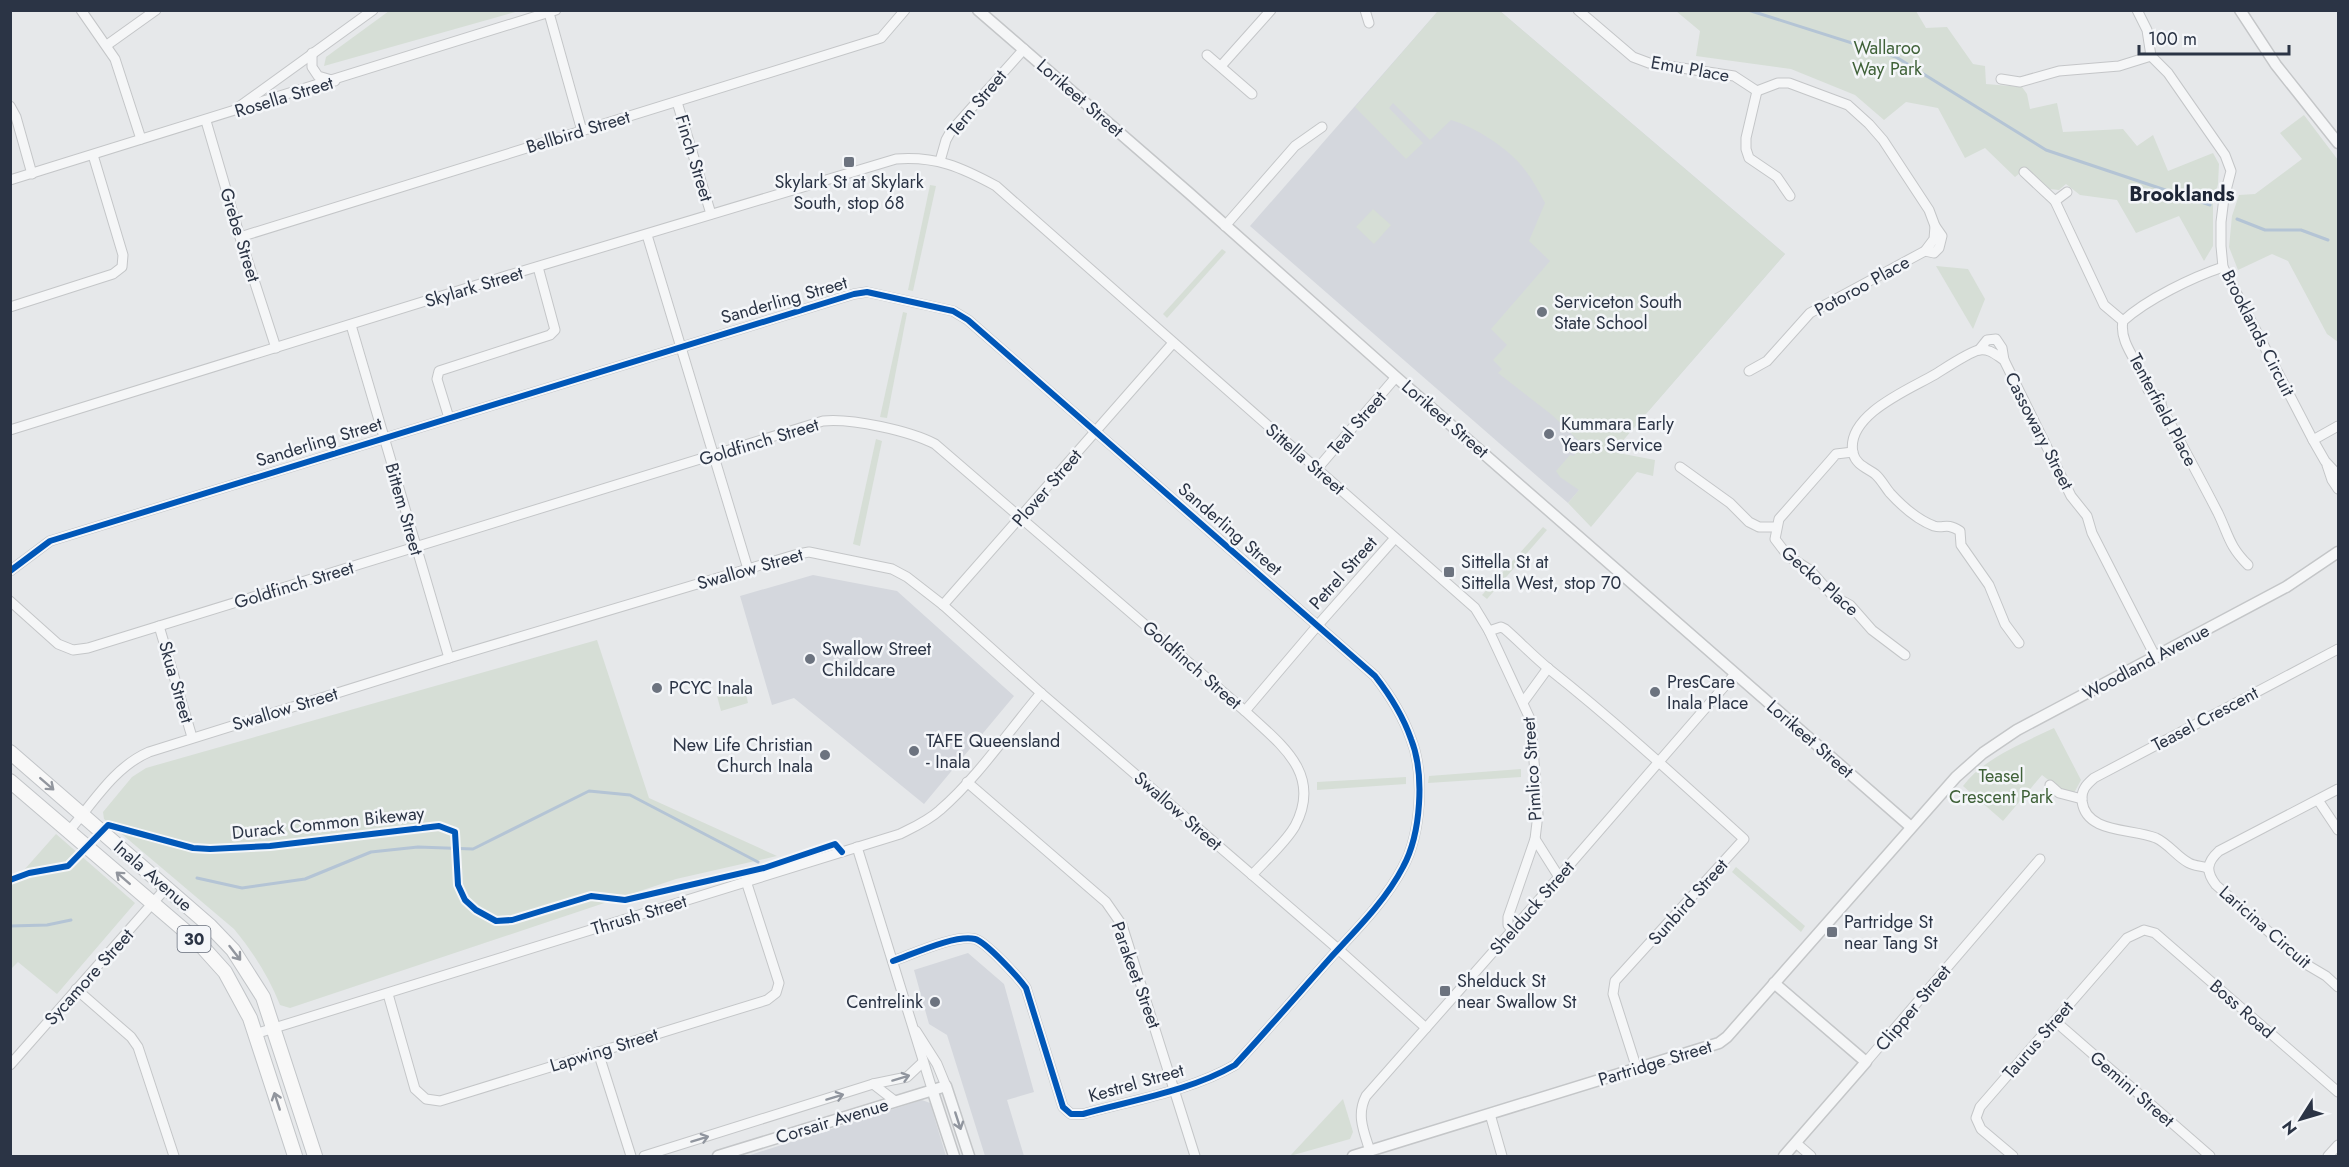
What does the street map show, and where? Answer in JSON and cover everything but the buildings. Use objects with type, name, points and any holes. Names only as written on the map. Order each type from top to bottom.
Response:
[{"type":"main road","name":"Inala Avenue","points":[[10,752],[210,926],[233,950],[262,997],[315,1156]]},
{"type":"main road","name":"Inala Avenue","points":[[10,781],[206,950],[225,972],[242,1001],[255,1034],[295,1156]]},
{"type":"street","points":[[81,10],[115,59],[141,140]]},
{"type":"street","points":[[107,45],[156,10]]},
{"type":"street","points":[[230,113],[373,10]]},
{"type":"street","name":"Bellbird Street","points":[[240,237],[881,38],[905,10]]},
{"type":"street","name":"Lorikeet Street","points":[[978,10],[1911,827]]},
{"type":"street","points":[[1221,66],[1270,10]]},
{"type":"street","points":[[1365,10],[1369,23]]},
{"type":"street","name":"Emu Place","points":[[1578,10],[1633,57],[1649,63],[1734,76],[1757,91]]},
{"type":"street","points":[[2001,79],[2020,82],[2059,71],[2119,66],[2151,56],[2147,30],[2137,10]]},
{"type":"street","points":[[2240,10],[2276,65],[2338,143]]},
{"type":"street","points":[[552,12],[582,131]]},
{"type":"street","name":"Rosella Street","points":[[10,180],[552,12]]},
{"type":"street","name":"Tern Street","points":[[940,161],[951,131],[1024,49]]},
{"type":"street","points":[[312,53],[312,67],[318,76],[335,81]]},
{"type":"street","points":[[1207,55],[1252,94]]},
{"type":"street","name":"Brooklands Circuit","points":[[2151,56],[2168,74],[2225,155],[2231,171],[2221,222],[2223,267],[2338,489]]},
{"type":"street","name":"Potoroo Place","points":[[1749,371],[1767,362],[1810,313],[1925,251],[1934,239],[1935,226],[1929,210],[1883,140],[1848,105],[1824,94],[1789,83],[1778,83],[1757,91]]},
{"type":"street","points":[[1757,91],[1746,138],[1746,149],[1749,158],[1777,177],[1790,195]]},
{"type":"street","name":"Finch Street","points":[[677,102],[711,214]]},
{"type":"street","points":[[10,106],[16,117],[32,174]]},
{"type":"street","name":"Grebe Street","points":[[206,121],[276,348]]},
{"type":"street","points":[[1225,226],[1295,146],[1322,127]]},
{"type":"street","points":[[10,307],[113,274],[122,267],[123,255],[93,155]]},
{"type":"street","name":"Skylark Street","points":[[10,430],[896,159],[917,158],[940,161]]},
{"type":"street","name":"Sittella Street","points":[[940,161],[967,170],[996,186],[1472,605],[1489,631]]},
{"type":"street","points":[[2024,172],[2055,201],[2104,305],[2123,321],[2138,309],[2203,274],[2223,267]]},
{"type":"street","points":[[2055,201],[2067,192]]},
{"type":"street","points":[[646,235],[748,568]]},
{"type":"street","points":[[448,418],[437,379],[439,371],[550,335],[555,330],[538,267]]},
{"type":"street","name":"Sanderling Street","points":[[10,572],[50,541],[854,294],[867,292],[953,311],[968,320],[1318,625],[1375,676],[1388,692],[1411,738],[1416,755],[1420,811],[1418,827],[1404,866],[1390,887],[1338,949]]},
{"type":"street","name":"Tenterfield Place","points":[[2123,321],[2122,327],[2126,342],[2147,382],[2148,390],[2160,397],[2162,408],[2219,516],[2226,536],[2235,552],[2248,565]]},
{"type":"street","name":"Bittem Street","points":[[351,326],[448,658]]},
{"type":"street","name":"Plover Street","points":[[943,605],[1173,344]]},
{"type":"street","name":"Cassowary Street","points":[[1853,452],[1853,440],[1861,425],[1872,412],[1895,394],[1912,388],[1979,350],[1992,351],[2004,360],[2072,496],[2087,516],[2092,533],[2156,658]]},
{"type":"street","name":"Teal Street","points":[[1317,469],[1396,378]]},
{"type":"street","name":"Goldfinch Street","points":[[10,601],[58,644],[73,650],[88,648],[823,421],[838,420],[920,436],[935,444],[1245,711],[1299,765],[1305,787],[1303,807],[1294,827],[1252,875]]},
{"type":"street","points":[[2313,440],[2338,426]]},
{"type":"street","points":[[1853,452],[1857,461],[1877,475],[1906,509],[1936,526],[1949,525],[1960,531],[1961,546],[1989,585],[2005,624],[2019,643]]},
{"type":"street","name":"Gecko Place","points":[[1853,452],[1836,454],[1779,519],[1775,539],[1788,556],[1810,570],[1833,596],[1850,605],[1872,630],[1905,655]]},
{"type":"street","name":"Brooklands Circuit","points":[[2325,461],[2338,475]]},
{"type":"street","points":[[1680,467],[1730,503],[1749,522],[1759,527],[1776,527]]},
{"type":"street","name":"Petrel Street","points":[[1245,711],[1395,538]]},
{"type":"street","name":"Swallow Street","points":[[69,831],[121,770],[134,759],[192,738],[448,658],[748,568],[809,552],[892,569],[907,577],[943,605],[1426,1028]]},
{"type":"street","name":"Woodland Avenue","points":[[1956,777],[1983,753],[2017,730],[2286,587],[2338,552]]},
{"type":"street","name":"Skua Street","points":[[159,626],[192,738]]},
{"type":"street","points":[[1489,631],[1501,627],[1659,761]]},
{"type":"street","name":"Pimlico Street","points":[[1489,631],[1524,701],[1531,721],[1538,814],[1535,839],[1509,917],[1508,925],[1513,930]]},
{"type":"street","name":"Teasel Crescent","points":[[2082,799],[2082,792],[2094,778],[2338,649]]},
{"type":"street","name":"Pimlico Street","points":[[1524,701],[1548,669]]},
{"type":"street","name":"Shelduck Street","points":[[1370,1151],[1362,1128],[1361,1106],[1366,1096],[1560,878],[1735,674]]},
{"type":"street","name":"Thrush Street","points":[[255,1034],[900,834],[923,823],[940,810],[967,782],[1041,693]]},
{"type":"street","name":"Sunbird Street","points":[[1637,1069],[1613,994],[1615,981],[1749,837],[1659,761]]},
{"type":"street","name":"Partridge Street","points":[[1353,1156],[1719,1043],[1727,1037],[1956,777]]},
{"type":"street","name":"Parakeet Street","points":[[967,782],[1106,902],[1122,925],[1195,1156]]},
{"type":"street","points":[[2050,785],[2059,793],[2082,799],[2084,809],[2091,819],[2100,825],[2156,838],[2190,864],[2207,868]]},
{"type":"street","name":"Laricina Circuit","points":[[2338,789],[2219,850],[2210,859],[2207,868],[2210,878],[2216,885],[2304,963],[2326,976],[2338,987]]},
{"type":"street","points":[[2318,800],[2338,830]]},
{"type":"street","name":"Pimlico Street","points":[[1535,839],[1560,878]]},
{"type":"street","points":[[857,847],[954,1156]]},
{"type":"street","name":"Clipper Street","points":[[1784,1156],[2040,858]]},
{"type":"street","name":"Lapwing Street","points":[[388,994],[416,1089],[426,1099],[440,1101],[767,1000],[776,993],[778,983],[746,882]]},
{"type":"street","name":"Sycamore Street","points":[[10,1065],[166,888]]},
{"type":"street","name":"Taurus Street","points":[[2013,1156],[1981,1129],[1976,1118],[1980,1107],[2127,938],[2144,930]]},
{"type":"street","name":"Boss Road","points":[[2144,930],[2155,933],[2338,1092]]},
{"type":"street","name":"Kestrel Street","points":[[893,960],[961,939],[977,939],[1016,974],[1026,988],[1063,1107],[1071,1114],[1083,1114],[1174,1089],[1219,1074],[1235,1065],[1338,949]]},
{"type":"street","points":[[1774,983],[1866,1062]]},
{"type":"street","points":[[76,990],[131,1037],[138,1047],[173,1155],[162,1156]]},
{"type":"street","name":"Gemini Street","points":[[2055,1021],[2210,1156]]},
{"type":"street","points":[[915,1029],[937,1064],[969,1156]]},
{"type":"street","points":[[598,1052],[631,1156]]},
{"type":"street","points":[[644,1156],[873,1084],[907,1077],[923,1062]]},
{"type":"street","points":[[873,1084],[895,1101]]},
{"type":"street","name":"Corsair Avenue","points":[[718,1156],[946,1086]]},
{"type":"street","points":[[1490,1114],[1502,1156]]},
{"type":"street","points":[[1796,1143],[1811,1156]]},
{"type":"street","points":[[2328,1156],[2338,1145]]},
{"type":"shaded area","name":"Serviceton South State School","points":[[1438,11],[1500,11],[1785,254],[1568,503],[1250,226]]},
{"type":"shaded area","points":[[813,575],[897,591],[1014,696],[924,804],[794,698],[772,705],[740,596]]},
{"type":"shaded area","points":[[968,953],[1004,984],[1034,1092],[1007,1100],[1024,1156],[985,1156],[947,1035],[929,1024],[914,970]]},
{"type":"shaded area","points":[[922,1100],[930,1103],[946,1156],[747,1156]]},
{"type":"green space","points":[[389,11],[519,11],[324,66],[326,57]]},
{"type":"green space","points":[[1438,11],[1500,11],[1785,254],[1613,452],[1655,460],[1653,476],[1637,472],[1591,527],[1568,503],[1579,490],[1560,477],[1556,471],[1570,455],[1574,456],[1580,442],[1552,415],[1498,373],[1502,369],[1493,360],[1507,345],[1491,329],[1550,261],[1529,241],[1545,203],[1538,190],[1525,170],[1510,154],[1471,128],[1451,120],[1430,140],[1393,103],[1389,108],[1423,143],[1406,159],[1355,107]]},
{"type":"green space","name":"Wallaroo Way Park","points":[[1676,11],[1916,11],[1926,28],[1947,27],[1973,64],[1985,66],[1986,84],[2022,87],[2027,94],[2030,109],[2057,103],[2063,132],[2123,129],[2137,146],[2153,135],[2168,171],[2213,153],[2219,164],[2218,184],[2213,204],[2213,246],[2204,261],[2179,216],[2136,233],[2117,200],[2080,195],[2066,184],[2059,190],[2050,189],[2026,168],[2015,177],[1985,148],[1965,158],[1938,108],[1906,102],[1884,120],[1855,95],[1791,69],[1696,56],[1700,31]]},
{"type":"green space","points":[[2304,115],[2338,160],[2338,342],[2327,334],[2288,261],[2272,254],[2238,270],[2229,247],[2232,216],[2239,195],[2255,194],[2302,159],[2280,133]]},
{"type":"green space","points":[[930,185],[936,186],[913,291],[908,290]]},
{"type":"green space","points":[[1373,209],[1391,225],[1374,244],[1356,227]]},
{"type":"green space","points":[[1222,249],[1226,252],[1167,318],[1163,314]]},
{"type":"green space","points":[[1936,266],[1968,269],[1985,299],[1973,329]]},
{"type":"green space","points":[[903,312],[907,313],[887,418],[880,417]]},
{"type":"green space","points":[[876,439],[882,441],[860,546],[853,544]]},
{"type":"green space","points":[[1543,527],[1547,530],[1487,599],[1482,595]]},
{"type":"green space","points":[[597,640],[649,798],[777,856],[676,879],[290,1008],[280,1005],[260,965],[234,929],[104,819],[103,812],[132,777],[146,768]]},
{"type":"green space","points":[[744,685],[748,703],[721,711],[716,692]]},
{"type":"green space","name":"Teasel Crescent Park","points":[[2054,728],[2081,780],[2073,795],[2061,790],[2042,775],[2003,821],[1963,786],[1993,759]]},
{"type":"green space","points":[[1521,769],[1521,777],[1428,783],[1429,776]]},
{"type":"green space","points":[[1406,777],[1406,784],[1317,790],[1317,782]]},
{"type":"green space","points":[[56,834],[135,903],[57,994],[18,962],[10,970],[11,877],[25,869]]},
{"type":"green space","points":[[1736,867],[1805,926],[1801,932],[1732,872]]},
{"type":"green space","points":[[1343,1099],[1353,1132],[1350,1139],[1290,1156]]},
{"type":"waterway","points":[[1748,10],[1896,57],[2046,150],[2210,205]]},
{"type":"waterway","points":[[2237,219],[2265,230],[2301,230],[2328,240]]},
{"type":"waterway","points":[[197,878],[242,888],[305,879],[371,852],[418,847],[473,849],[589,791],[630,795],[758,862]]},
{"type":"waterway","points":[[10,926],[47,925],[71,920]]},
{"type":"cycle path","points":[[10,571],[50,541],[854,294],[867,292],[953,311],[968,320],[1375,676],[1395,706],[1411,739],[1418,769],[1419,804],[1414,838],[1403,867],[1370,914],[1235,1065],[1199,1082],[1161,1094],[1083,1114],[1071,1114],[1063,1107],[1026,988],[987,947],[975,939],[957,939],[893,961]]},
{"type":"cycle path","name":"Durack Common Bikeway","points":[[10,880],[29,873],[68,866],[108,825],[193,848],[210,849],[270,846],[439,826],[455,832],[458,885],[465,900],[476,910],[496,921],[512,920],[591,896],[625,900],[764,868],[835,844],[842,852]]},
{"type":"place","name":"Skylark St at Skylark South, stop 68","points":[[849,162]]},
{"type":"place","name":"Serviceton South State School","points":[[1542,312]]},
{"type":"place","name":"Kummara Early Years Service","points":[[1549,434]]},
{"type":"place","name":"Sittella St at Sittella West, stop 70","points":[[1449,572]]},
{"type":"place","name":"Swallow Street Childcare","points":[[810,659]]},
{"type":"place","name":"PCYC Inala","points":[[657,688]]},
{"type":"place","name":"PresCare Inala Place","points":[[1655,692]]},
{"type":"place","name":"TAFE Queensland - Inala","points":[[914,751]]},
{"type":"place","name":"New Life Christian Church Inala","points":[[825,755]]},
{"type":"place","name":"Partridge St near Tang St","points":[[1832,932]]},
{"type":"place","name":"Shelduck St near Swallow St","points":[[1445,991]]},
{"type":"place","name":"Centrelink","points":[[935,1002]]},
{"type":"district","name":"Brooklands","points":[[2182,194]]}]
